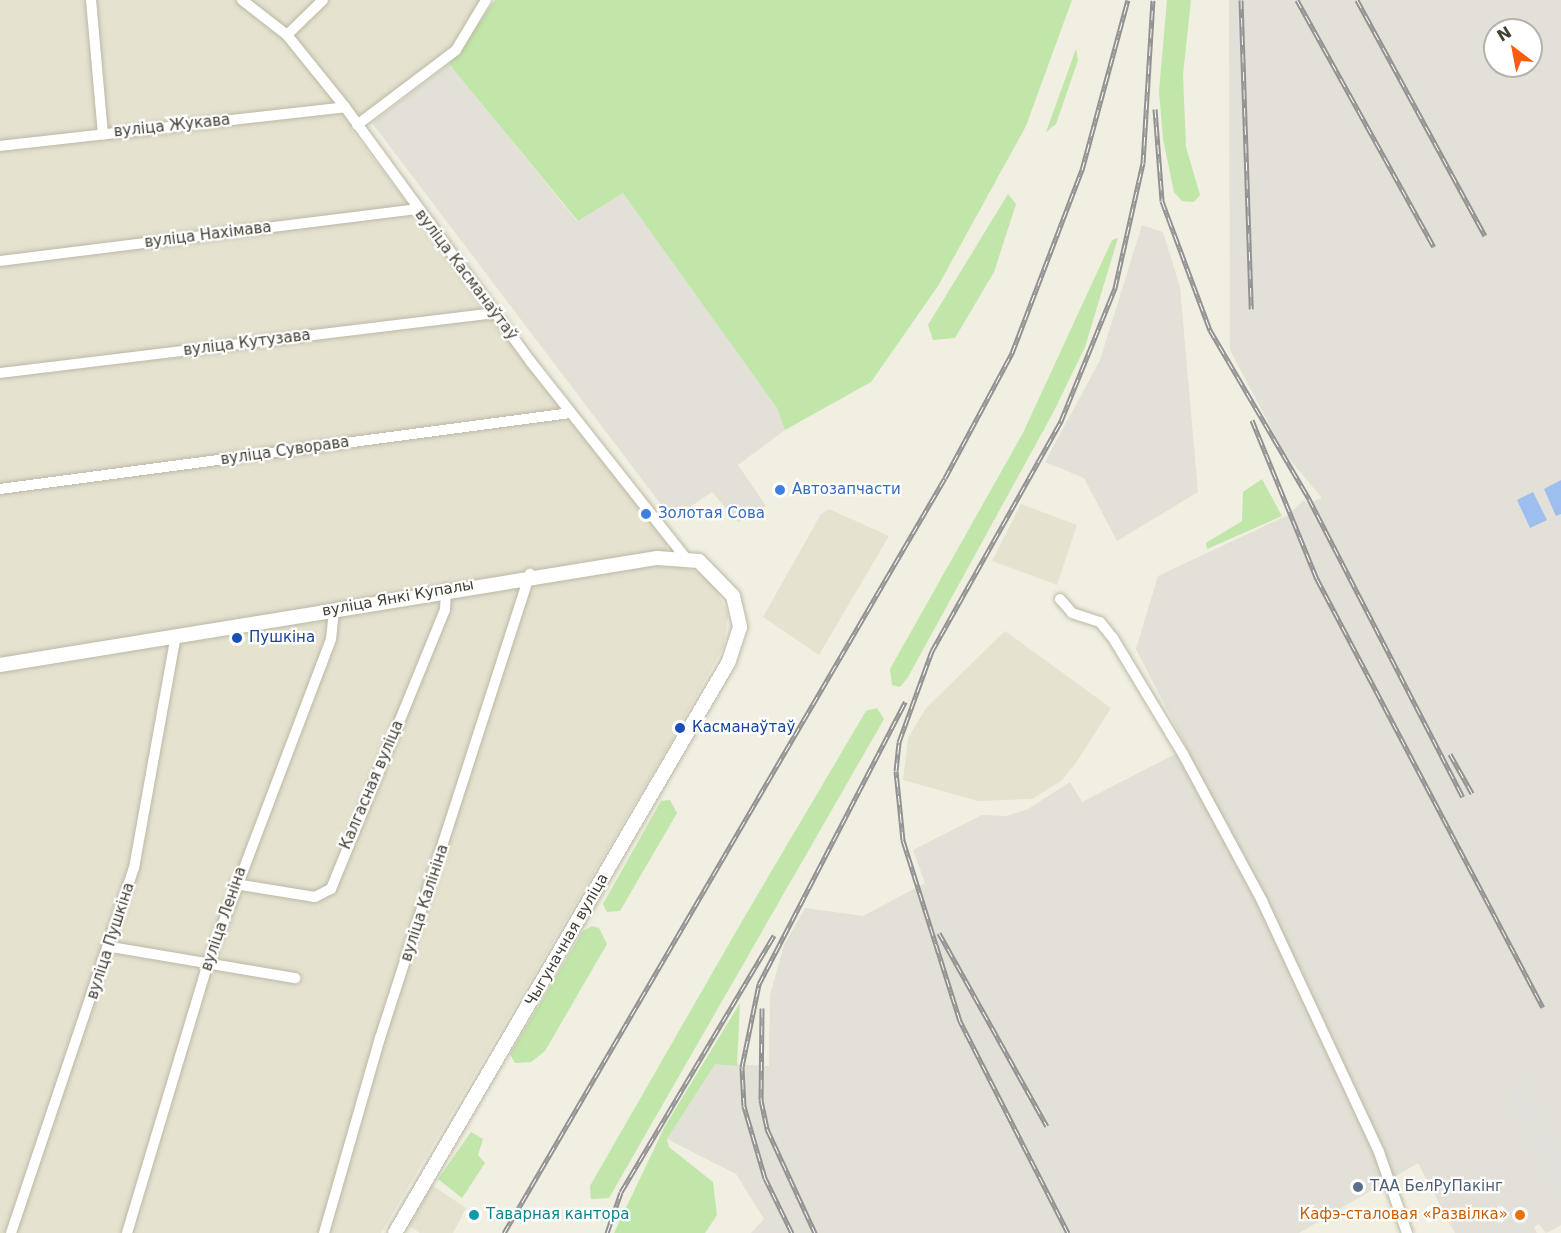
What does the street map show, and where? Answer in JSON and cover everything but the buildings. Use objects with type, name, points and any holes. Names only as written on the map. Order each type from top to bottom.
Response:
[{"type":"street","points":[[91,0],[103,134]]},
{"type":"street","name":"вуліца Касманаўтаў","points":[[242,0],[287,34],[345,107],[494,313],[685,557]]},
{"type":"street","points":[[287,34],[323,0]]},
{"type":"street","points":[[357,125],[456,50],[486,0]]},
{"type":"street","name":"вуліца Жукава","points":[[0,146],[345,107]]},
{"type":"street","name":"вуліца Нахімава","points":[[0,261],[416,208]]},
{"type":"street","name":"вуліца Кутузава","points":[[0,373],[494,313]]},
{"type":"street","name":"вуліца Суворава","points":[[0,489],[570,412]]},
{"type":"street","name":"вуліца Янкі Купалы","points":[[0,665],[174,639],[530,574],[685,557]]},
{"type":"street","name":"Чыгуначная вуліца","points":[[395,1233],[736,645],[740,621],[733,596],[710,569],[685,557]]},
{"type":"street","name":"вуліца Калініна","points":[[324,1233],[380,1038],[530,574]]},
{"type":"street","name":"Калгасная вуліца","points":[[236,884],[315,897],[331,889],[445,610],[446,589]]},
{"type":"street","points":[[1060,599],[1072,613],[1100,622],[1113,638],[1184,754],[1262,902],[1395,1187],[1407,1233]]},
{"type":"street","name":"вуліца Леніна","points":[[127,1233],[208,963],[236,884],[331,639],[334,610]]},
{"type":"street","name":"вуліца Пушкіна","points":[[11,1233],[111,947],[134,868],[174,639]]},
{"type":"street","points":[[111,947],[295,978]]},
{"type":"shaded area","points":[[0,0],[489,0],[448,50],[350,128],[667,544],[667,562],[698,572],[715,587],[728,615],[724,646],[668,747],[381,1233],[0,1233]]},
{"type":"shaded area","points":[[1229,0],[1561,0],[1561,1225],[1546,1233],[1539,1224],[1534,1227],[1537,1233],[1455,1233],[1418,1163],[1299,1233],[751,1233],[764,1219],[736,1174],[667,1139],[715,1063],[769,1066],[770,995],[784,945],[805,908],[863,916],[925,883],[913,850],[982,815],[1007,816],[1028,809],[1070,782],[1082,802],[1187,748],[1136,649],[1158,576],[1288,515],[1304,500],[1307,504],[1322,498],[1285,454],[1230,350]]},
{"type":"shaded area","points":[[449,64],[577,221],[623,193],[681,271],[777,408],[785,430],[738,465],[766,506],[738,522],[712,492],[672,519],[372,123]]},
{"type":"shaded area","points":[[1142,225],[1163,232],[1180,287],[1198,492],[1117,541],[1084,478],[1045,462],[1100,360]]},
{"type":"shaded area","points":[[1021,504],[1077,525],[1057,585],[992,561]]},
{"type":"shaded area","points":[[829,509],[889,536],[819,655],[763,617],[821,514]]},
{"type":"shaded area","points":[[1005,631],[1111,708],[1076,763],[1061,781],[1032,799],[978,801],[903,780],[908,738],[926,708]]},
{"type":"shaded area","points":[[1525,1083],[1561,1152],[1561,1200],[1507,1095]]},
{"type":"shaded area","points":[[432,1185],[466,1208],[453,1233],[420,1233],[409,1226]]},
{"type":"green space","points":[[495,0],[1072,0],[1026,126],[938,286],[871,382],[785,430],[777,408],[623,193],[578,221],[449,64]]},
{"type":"green space","points":[[1167,0],[1191,0],[1183,75],[1186,147],[1200,195],[1194,202],[1182,201],[1174,192],[1163,139],[1159,91]]},
{"type":"green space","points":[[1076,49],[1078,60],[1056,124],[1046,132]]},
{"type":"green space","points":[[1008,194],[1016,204],[994,272],[955,338],[933,340],[928,325]]},
{"type":"green space","points":[[1118,238],[1085,347],[1054,411],[908,677],[900,687],[892,685],[890,669],[1023,433],[1112,240]]},
{"type":"green space","points":[[1262,479],[1282,516],[1207,549],[1206,543],[1242,521],[1243,492]]},
{"type":"green space","points":[[877,708],[884,719],[609,1198],[591,1199],[590,1186],[745,916],[866,711]]},
{"type":"green space","points":[[670,800],[677,813],[620,911],[607,912],[603,904],[661,801]]},
{"type":"green space","points":[[592,926],[599,928],[607,944],[545,1051],[531,1062],[515,1063],[510,1054],[583,931]]},
{"type":"green space","points":[[740,1003],[737,1066],[715,1064],[667,1139],[669,1147],[713,1182],[717,1215],[705,1233],[614,1233],[665,1126]]},
{"type":"green space","points":[[471,1132],[483,1139],[478,1155],[485,1163],[462,1198],[438,1179]]},
{"type":"water","points":[[1561,480],[1561,514],[1556,516],[1544,489]]},
{"type":"water","points":[[1533,492],[1547,520],[1530,528],[1517,500]]},
{"type":"railway","points":[[504,1233],[945,478],[1012,353],[1082,170],[1128,0]]},
{"type":"railway","points":[[1068,1233],[960,1021],[903,840],[896,771],[899,742],[932,651],[1061,421],[1115,288],[1143,163],[1153,0]]},
{"type":"railway","points":[[1241,0],[1251,309]]},
{"type":"railway","points":[[1297,0],[1434,247]]},
{"type":"railway","points":[[1357,0],[1485,236]]},
{"type":"railway","points":[[1155,109],[1162,201],[1210,330],[1309,499],[1463,797]]},
{"type":"railway","points":[[1252,420],[1317,579],[1543,1007]]},
{"type":"railway","points":[[792,1233],[765,1178],[744,1106],[742,1067],[759,984],[905,702]]},
{"type":"railway","points":[[1450,754],[1472,793]]},
{"type":"railway","points":[[939,933],[1047,1126]]},
{"type":"railway","points":[[607,1233],[621,1192],[774,935]]},
{"type":"railway","points":[[762,1008],[761,1100],[767,1129],[815,1233]]},
{"type":"place","name":"Автозапчасти","points":[[780,490]]},
{"type":"place","name":"Золотая Сова","points":[[646,514]]},
{"type":"place","name":"Пушкіна","points":[[237,638]]},
{"type":"place","name":"Касманаўтаў","points":[[680,728]]},
{"type":"place","name":"ТАА БелРуПакінг","points":[[1358,1187]]},
{"type":"place","name":"Таварная кантора","points":[[474,1215]]},
{"type":"place","name":"Кафэ-сталовая «Развілка»","points":[[1520,1215]]}]
